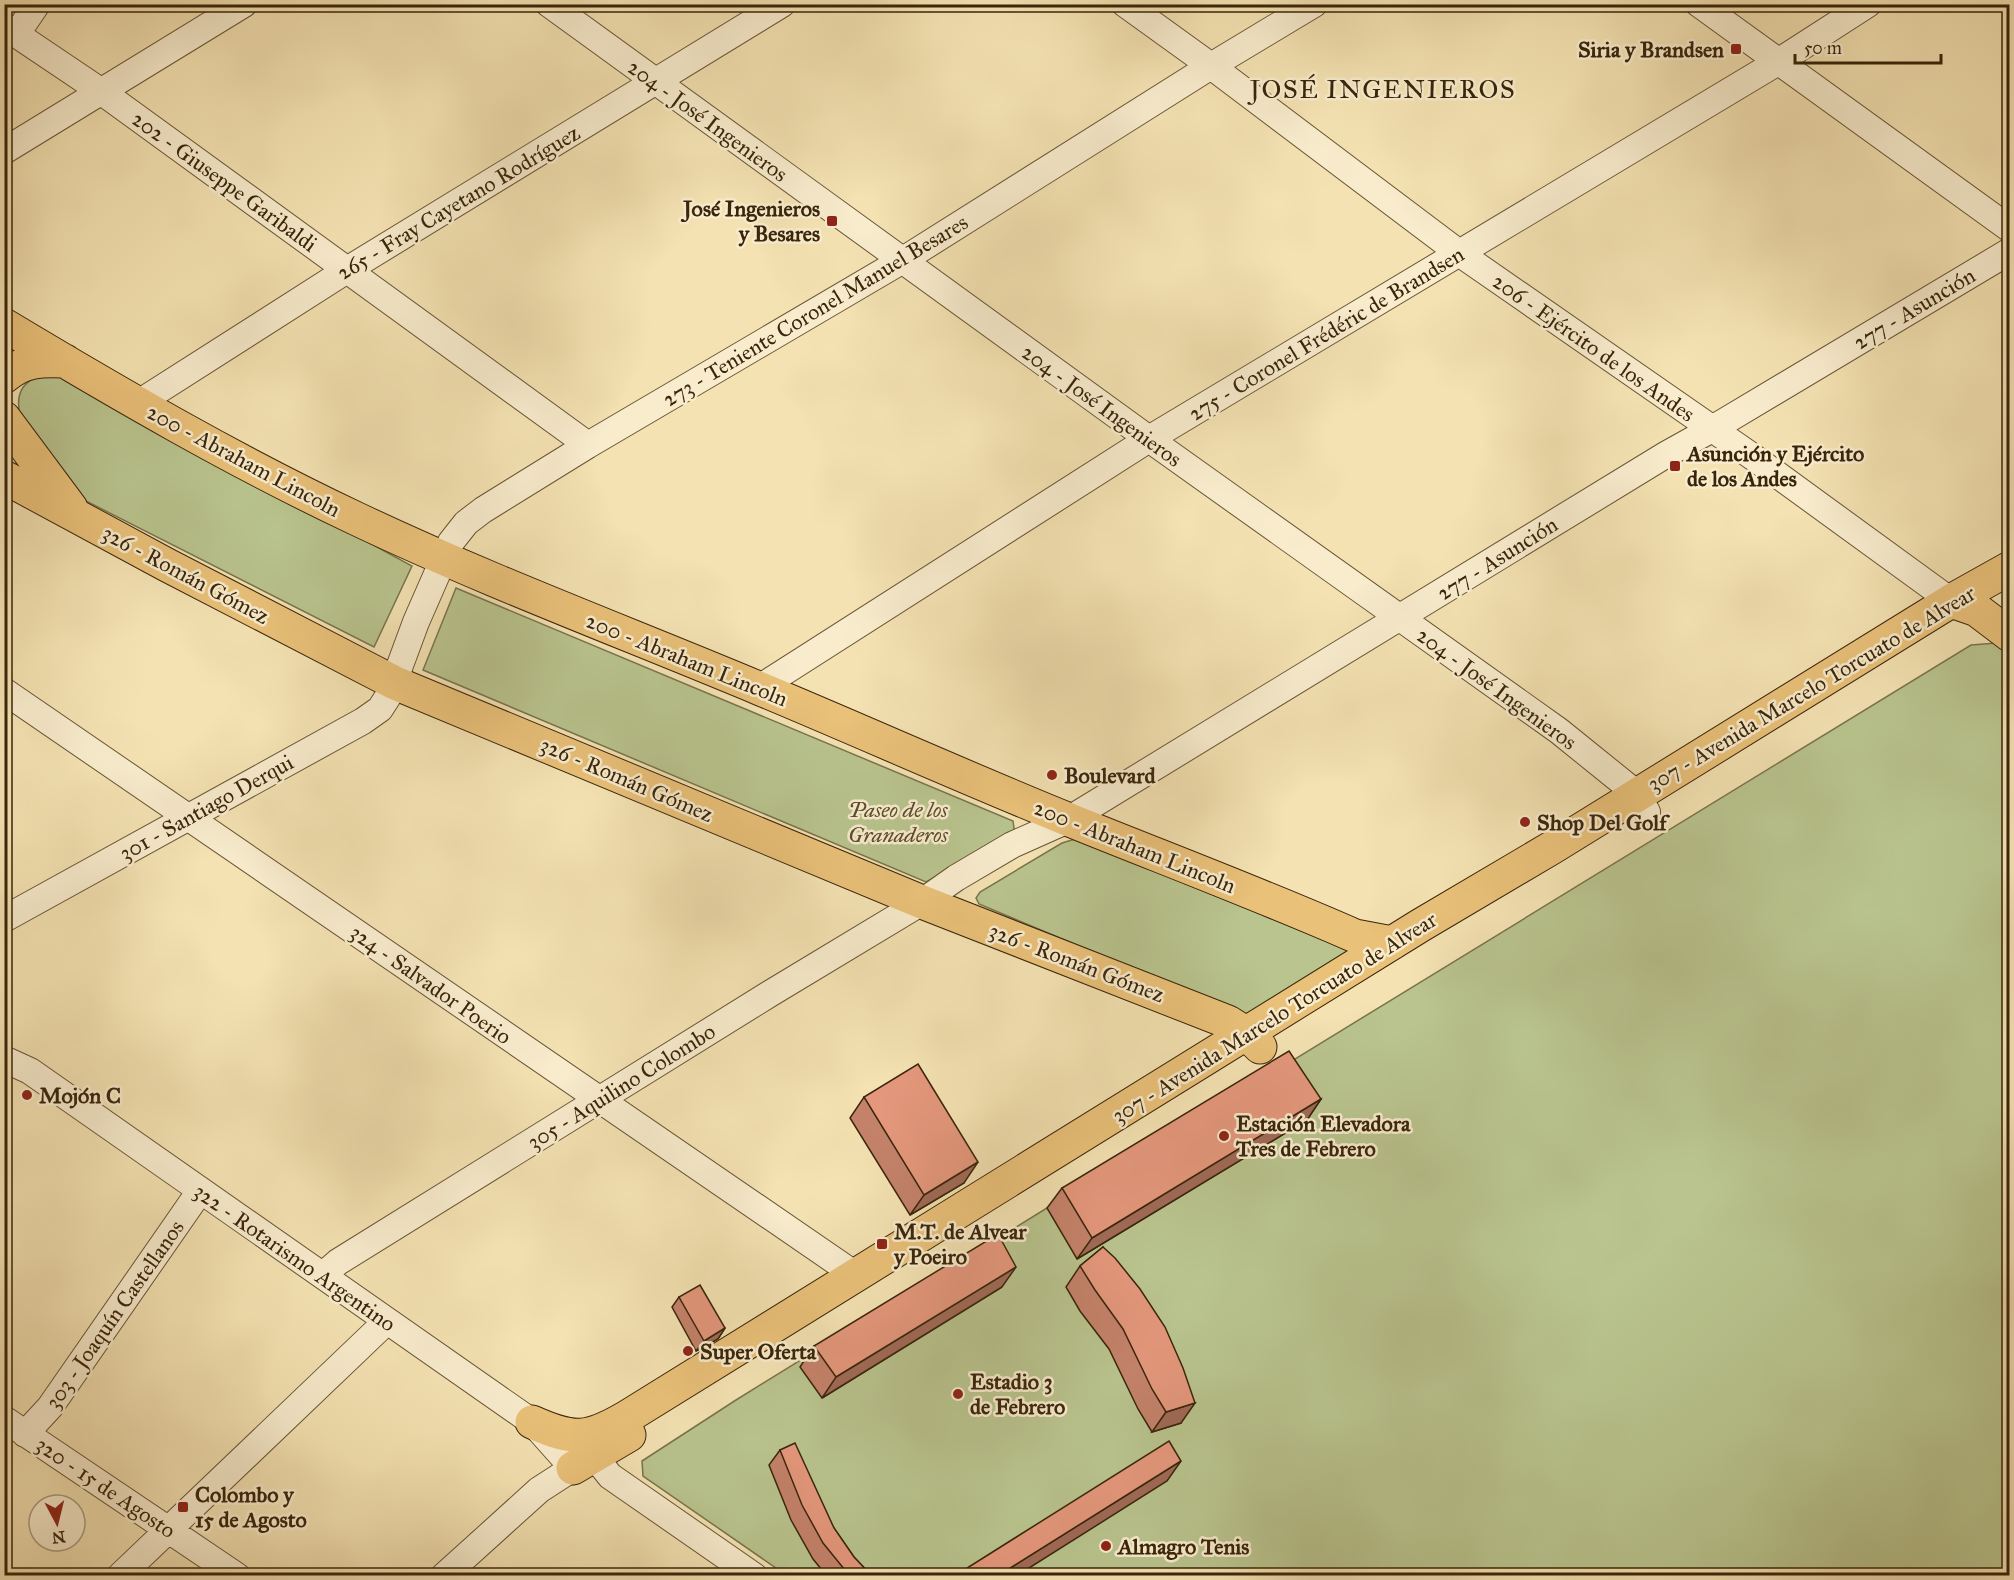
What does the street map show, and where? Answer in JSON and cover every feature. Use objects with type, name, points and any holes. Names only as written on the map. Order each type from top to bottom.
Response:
[{"type":"main road","name":"200 - Abraham Lincoln","points":[[4,325],[100,379],[137,404],[342,511],[443,559],[759,688],[1068,820],[1355,936],[1392,943]]},
{"type":"main road","points":[[4,377],[15,368],[30,362],[65,361]]},
{"type":"main road","points":[[4,418],[77,516]]},
{"type":"main road","name":"326 - Román Gómez","points":[[4,477],[167,566],[395,682],[922,902],[1228,1022],[1254,1041]]},
{"type":"main road","name":"307 - Avenida Marcelo Torcuato de Alvear","points":[[584,1462],[1254,1041],[1964,605],[2010,568]]},
{"type":"main road","name":"307 - Avenida Marcelo Torcuato de Alvear","points":[[1964,605],[2010,590]]},
{"type":"main road","points":[[1964,605],[2010,635]]},
{"type":"main road","name":"307 - Avenida Marcelo Torcuato de Alvear","points":[[532,1422],[548,1429],[573,1435],[588,1435],[606,1430],[857,1276],[1254,1041],[1392,943],[1642,803]]},
{"type":"street","points":[[10,31],[37,4]]},
{"type":"street","points":[[4,151],[244,4]]},
{"type":"street","name":"204 - José Ingenieros","points":[[549,4],[1149,439],[1559,731],[1642,803]]},
{"type":"street","name":"265 - Fray Cayetano Rodríguez","points":[[137,404],[347,270],[782,4]]},
{"type":"street","name":"206 - Ejército de los Andes","points":[[1125,4],[1459,253],[1964,605]]},
{"type":"street","name":"273 - Teniente Coronel Manuel Besares","points":[[395,682],[416,622],[451,542],[466,523],[483,510],[588,445],[903,260],[1211,66],[1314,4]]},
{"type":"street","points":[[1699,4],[2010,229]]},
{"type":"street","name":"275 - Coronel Frédéric de Brandsen","points":[[759,688],[1149,439],[1778,62],[1868,4]]},
{"type":"street","name":"202 - Giuseppe Garibaldi","points":[[10,31],[102,92],[588,445]]},
{"type":"street","name":"277 - Asunción","points":[[922,902],[956,878],[1012,845],[1068,820],[1667,454],[2010,251]]},
{"type":"street","points":[[1964,605],[2010,613]]},
{"type":"street","name":"301 - Santiago Derqui","points":[[4,919],[363,721],[380,709],[395,682]]},
{"type":"street","name":"324 - Salvador Poerio","points":[[4,692],[857,1276]]},
{"type":"street","name":"305 - Aquilino Colombo","points":[[323,1275],[338,1262],[598,1100],[922,902]]},
{"type":"street","name":"322 - Rotarismo Argentino","points":[[5,1064],[30,1071],[532,1422],[584,1462],[610,1476],[754,1575]]},
{"type":"street","name":"303 - Joaquín Castellanos","points":[[25,1434],[50,1407],[200,1191]]},
{"type":"street","points":[[120,1575],[387,1321]]},
{"type":"street","name":"320 - 15 de Agosto","points":[[4,1419],[237,1575]]},
{"type":"street","points":[[444,1575],[539,1490],[584,1462]]},
{"type":"green space","points":[[53,371],[412,566],[374,647],[84,500],[21,420],[19,401],[23,387],[35,378]]},
{"type":"green space","name":"Paseo de los Granaderos","points":[[456,588],[1013,821],[1015,835],[926,882],[423,670]]},
{"type":"green space","points":[[1997,643],[2009,653],[2009,1575],[786,1575],[643,1476],[642,1461],[736,1400],[1047,1208],[1197,1119],[1971,645]]},
{"type":"green space","name":"Paseo de los Granaderos","points":[[1075,839],[1351,951],[1249,1017],[979,904],[976,898],[980,892],[1062,843]]},
{"type":"building","points":[[1289,1051],[1321,1099],[1092,1238],[1062,1188]]},
{"type":"building","points":[[918,1064],[978,1162],[924,1195],[864,1097]]},
{"type":"building","points":[[998,1234],[1016,1267],[836,1377],[814,1346]]},
{"type":"building","points":[[1103,1247],[1140,1289],[1165,1327],[1195,1403],[1166,1412],[1152,1389],[1123,1329],[1080,1266]]},
{"type":"building","points":[[700,1285],[725,1328],[704,1341],[679,1297]]},
{"type":"building","points":[[1169,1441],[1181,1461],[999,1575],[956,1575]]},
{"type":"building","points":[[795,1443],[834,1528],[854,1557],[871,1575],[849,1575],[823,1543],[802,1505],[780,1450]]},
{"type":"place","name":"Siria y Brandsen","points":[[1736,49]]},
{"type":"place","name":"José Ingenieros y Besares","points":[[832,221]]},
{"type":"place","name":"Asunción y Ejército de los Andes","points":[[1675,466]]},
{"type":"place","name":"Boulevard","points":[[1052,775]]},
{"type":"place","name":"Shop Del Golf","points":[[1525,822]]},
{"type":"place","name":"Mojón C","points":[[27,1095]]},
{"type":"place","name":"Estación Elevadora Tres de Febrero","points":[[1224,1136]]},
{"type":"place","name":"M.T. de Alvear y Poeiro","points":[[882,1244]]},
{"type":"place","name":"Super Oferta","points":[[688,1351]]},
{"type":"place","name":"Estadio 3 de Febrero","points":[[958,1394]]},
{"type":"place","name":"Colombo y 15 de Agosto","points":[[183,1507]]},
{"type":"place","name":"Almagro Tenis","points":[[1106,1546]]},
{"type":"district","name":"JOSÉ INGENIEROS","points":[[1383,89]]}]
